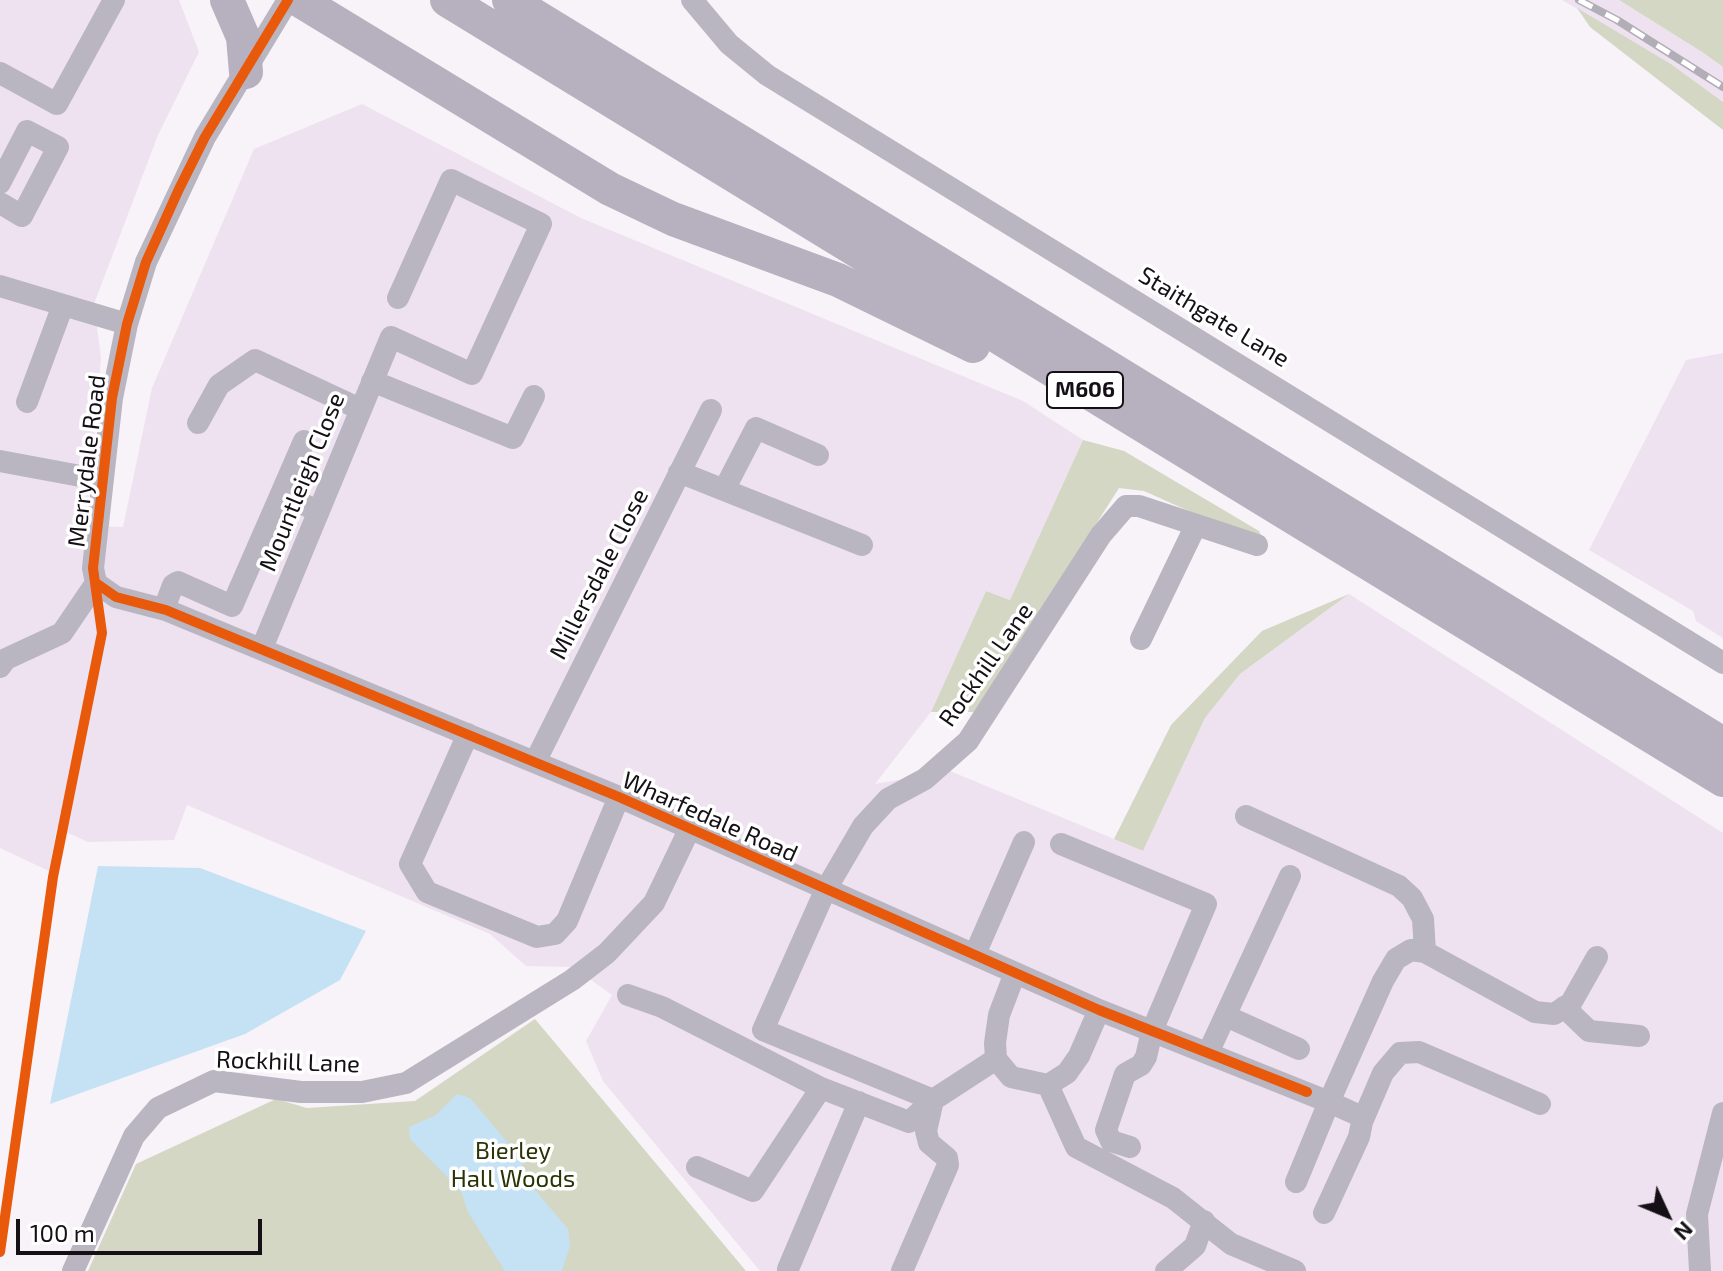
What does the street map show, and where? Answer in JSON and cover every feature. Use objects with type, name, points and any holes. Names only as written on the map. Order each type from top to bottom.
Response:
[{"type":"highway","points":[[227,0],[243,37],[246,72]]},
{"type":"highway","name":"M606","points":[[299,0],[610,189],[673,219],[838,280],[913,314],[1049,387],[1140,424]]},
{"type":"highway","name":"M606","points":[[447,0],[1723,780]]},
{"type":"highway","name":"M606","points":[[509,0],[1723,744]]},
{"type":"street","points":[[0,73],[57,104],[114,0]]},
{"type":"street","name":"Merrydale Road","points":[[96,583],[93,568],[112,398],[127,324],[146,262],[205,137],[288,0]]},
{"type":"street","name":"Staithgate Lane","points":[[692,0],[729,44],[780,83],[1723,663]]},
{"type":"street","points":[[0,183],[27,131],[58,147],[22,216],[2,211]]},
{"type":"street","name":"Mountleigh Close","points":[[262,648],[391,337],[472,374],[541,224],[451,180],[398,298]]},
{"type":"street","points":[[0,286],[127,324]]},
{"type":"street","points":[[27,402],[63,305]]},
{"type":"street","points":[[198,423],[219,385],[255,360],[360,409]]},
{"type":"street","points":[[372,381],[513,438],[534,396]]},
{"type":"street","name":"Millersdale Close","points":[[535,762],[711,410]]},
{"type":"street","points":[[724,490],[756,428],[818,455]]},
{"type":"street","points":[[164,609],[173,585],[178,582],[232,606],[304,441]]},
{"type":"street","points":[[0,461],[102,480]]},
{"type":"street","points":[[679,472],[862,545]]},
{"type":"street","points":[[281,494],[318,511]]},
{"type":"street","name":"Rockhill Lane","points":[[933,1100],[763,1030],[825,891],[863,826],[888,799],[925,779],[968,741],[1119,512],[1126,506],[1139,506],[1257,545]]},
{"type":"street","points":[[1141,639],[1195,527]]},
{"type":"street","points":[[0,667],[6,659],[62,633],[96,583]]},
{"type":"street","name":"Wharfedale Road","points":[[96,583],[116,597],[164,609],[619,797],[1099,1010],[1307,1092],[1358,1115],[1362,1122]]},
{"type":"street","points":[[468,734],[410,864],[427,892],[537,937],[555,934],[567,921],[619,797]]},
{"type":"street","points":[[1246,816],[1399,886],[1412,898],[1423,919],[1425,952]]},
{"type":"street","name":"Rockhill Lane","points":[[73,1271],[134,1136],[158,1108],[214,1081],[316,1092],[362,1092],[406,1083],[572,980],[607,953],[654,903],[690,828]]},
{"type":"street","points":[[975,954],[1024,842]]},
{"type":"street","points":[[1061,844],[1206,904],[1152,1031],[1146,1057],[1141,1065],[1125,1074],[1106,1130],[1111,1141],[1130,1147]]},
{"type":"street","points":[[1208,1053],[1290,876]]},
{"type":"street","points":[[1296,1182],[1329,1102],[1396,959],[1411,950],[1425,952],[1535,1012],[1554,1014],[1571,1003],[1597,957]]},
{"type":"street","points":[[1015,973],[999,1015],[996,1059],[1011,1077],[1048,1085],[1067,1073],[1079,1056],[1099,1010]]},
{"type":"street","points":[[628,995],[662,1007],[821,1088],[909,1122],[933,1100],[996,1059]]},
{"type":"street","points":[[1564,1007],[1589,1031],[1639,1036]]},
{"type":"street","points":[[1226,1016],[1299,1049]]},
{"type":"street","points":[[1324,1213],[1359,1137],[1362,1122],[1383,1073],[1400,1053],[1419,1052],[1540,1104]]},
{"type":"street","points":[[1048,1085],[1076,1147],[1173,1198],[1231,1244],[1295,1271]]},
{"type":"street","points":[[697,1167],[753,1191],[821,1088]]},
{"type":"street","points":[[902,1271],[948,1165],[947,1158],[929,1143],[926,1131],[933,1100]]},
{"type":"street","points":[[788,1269],[859,1102]]},
{"type":"street","points":[[1700,1271],[1697,1214],[1723,1113]]},
{"type":"street","points":[[1166,1271],[1195,1246],[1210,1225]]},
{"type":"shaded area","points":[[0,0],[179,0],[199,52],[158,135],[94,304],[101,358],[86,526],[123,527],[152,388],[254,149],[362,104],[581,218],[1023,401],[1083,440],[1010,600],[986,591],[931,712],[875,784],[950,771],[1143,851],[1205,718],[1240,674],[1349,594],[1723,833],[1723,1271],[760,1271],[603,1081],[586,1041],[612,995],[573,967],[526,966],[490,934],[187,805],[174,840],[88,842],[57,828],[49,871],[0,848]]},
{"type":"shaded area","points":[[1562,0],[1619,0],[1702,52],[1723,67],[1723,102],[1671,64]]},
{"type":"shaded area","points":[[1723,353],[1723,638],[1696,621],[1693,611],[1589,550],[1686,360]]},
{"type":"green space","points":[[1619,0],[1723,0],[1723,67],[1702,52]]},
{"type":"green space","points":[[1577,8],[1671,64],[1723,102],[1723,130],[1590,27]]},
{"type":"green space","points":[[1083,440],[1124,451],[1259,531],[1265,545],[1144,491],[1119,488],[976,712],[931,712],[986,591],[1010,600]]},
{"type":"green space","points":[[1349,594],[1240,674],[1205,718],[1143,851],[1114,839],[1171,725],[1262,631]]},
{"type":"green space","name":"Bierley Hall Woods","points":[[535,1019],[746,1271],[88,1271],[136,1164],[276,1099],[307,1108],[415,1101]]},
{"type":"water","points":[[98,866],[200,868],[366,931],[340,980],[245,1034],[50,1104]]},
{"type":"water","points":[[457,1094],[470,1098],[518,1155],[535,1190],[568,1229],[570,1246],[562,1271],[505,1271],[468,1212],[461,1191],[410,1139],[409,1127],[436,1115]]},
{"type":"railway","points":[[1579,0],[1617,20],[1723,87]]},
{"type":"cycle path","points":[[0,1252],[53,877],[102,633],[93,568],[112,398],[127,324],[146,262],[179,189],[205,137],[288,0]]},
{"type":"cycle path","points":[[96,583],[116,597],[166,610],[619,797],[1099,1010],[1307,1092]]}]
